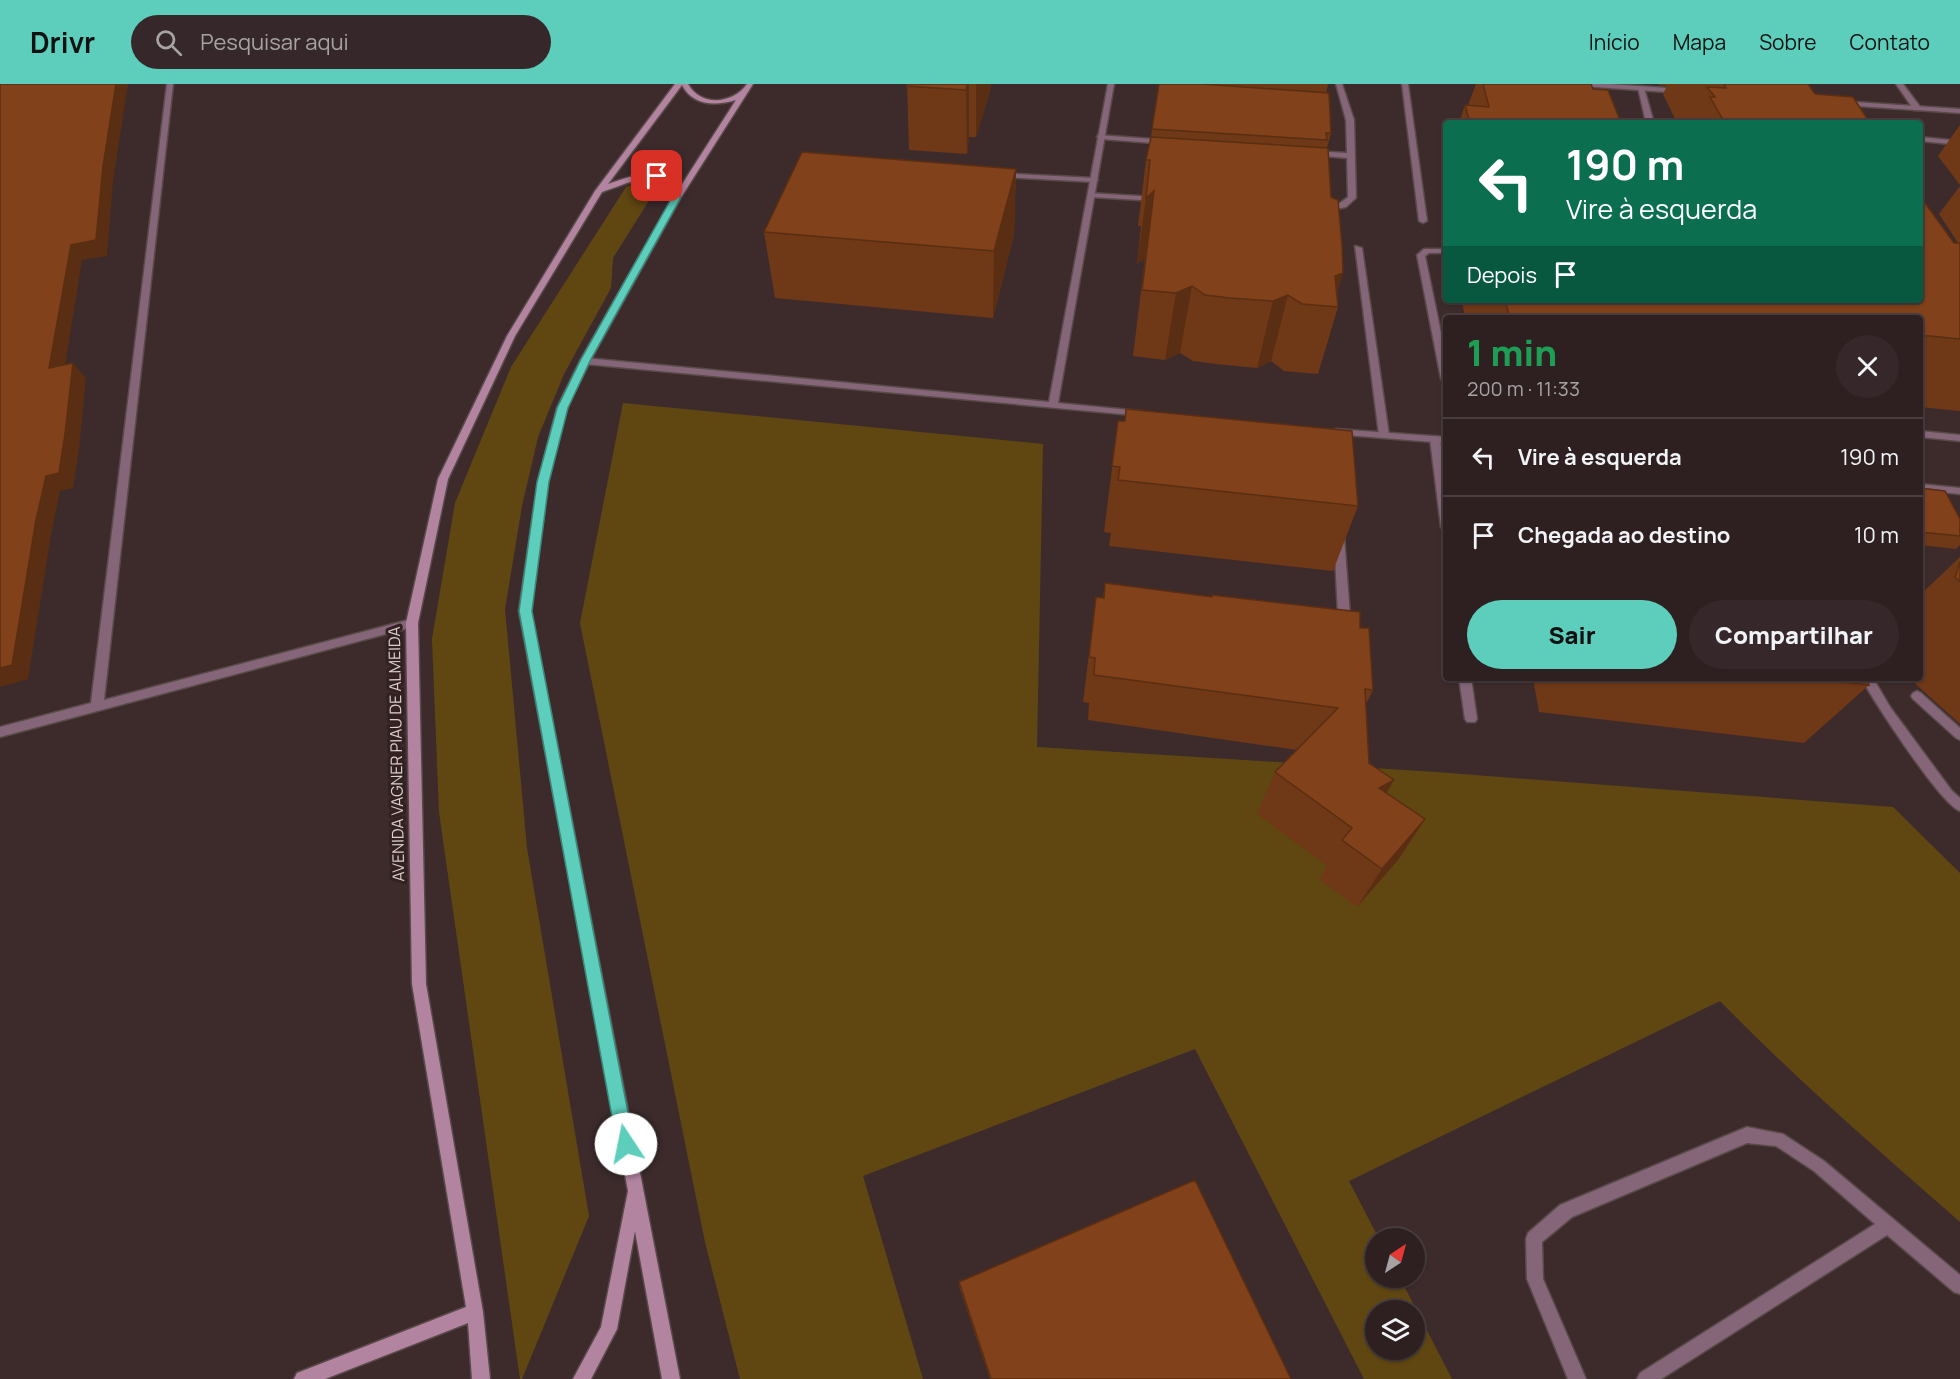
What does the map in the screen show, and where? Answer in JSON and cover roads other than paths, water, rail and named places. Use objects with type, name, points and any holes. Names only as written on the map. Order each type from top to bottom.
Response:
[{"type":"main road","name":"AVENIDA VAGNER PIAU DE ALMEIDA","points":[[481,1379],[475,1312],[419,984],[412,623],[443,479],[512,336],[599,191],[679,84]]},
{"type":"main road","points":[[685,84],[688,92],[696,98],[710,101],[724,102],[744,95]]},
{"type":"main road","points":[[671,1379],[525,611],[543,482],[562,408],[585,361],[676,199],[750,84]]},
{"type":"main road","points":[[599,191],[619,181],[638,176],[657,176],[670,182],[676,191],[676,199]]},
{"type":"main road","points":[[582,1379],[609,1329],[634,1190]]},
{"type":"main road","points":[[303,1379],[475,1312]]},
{"type":"street","points":[[98,706],[170,84]]},
{"type":"street","points":[[1053,406],[1111,84]]},
{"type":"street","points":[[1405,84],[1423,221]]},
{"type":"street","points":[[1580,84],[1688,92]]},
{"type":"street","points":[[1899,84],[1917,108]]},
{"type":"street","points":[[1310,210],[1334,209],[1349,202],[1352,198],[1350,120],[1340,87],[1332,90]]},
{"type":"street","points":[[1641,88],[1649,120]]},
{"type":"street","points":[[1838,103],[1960,111]]},
{"type":"street","points":[[1101,137],[1173,142]]},
{"type":"street","points":[[1923,139],[1960,143]]},
{"type":"street","points":[[1304,152],[1352,156]]},
{"type":"street","points":[[991,174],[1094,180]]},
{"type":"street","points":[[1091,195],[1160,199]]},
{"type":"street","points":[[1358,248],[1384,435]]},
{"type":"street","points":[[1443,251],[1427,251],[1421,255],[1443,364]]},
{"type":"street","points":[[585,361],[1146,414]]},
{"type":"street","points":[[1321,431],[1333,438],[1384,435],[1440,440],[1443,484]]},
{"type":"street","points":[[1923,434],[1960,438]]},
{"type":"street","points":[[1923,487],[1960,491]]},
{"type":"street","points":[[1332,628],[1344,616],[1338,524]]},
{"type":"street","points":[[0,732],[412,623]]},
{"type":"street","points":[[1465,681],[1471,719]]},
{"type":"street","points":[[1869,681],[1886,710],[1948,795],[1960,806]]},
{"type":"street","points":[[1917,696],[1960,735]]},
{"type":"street","points":[[1577,1379],[1568,1352],[1534,1279],[1534,1239],[1566,1211],[1747,1135],[1778,1139],[1819,1166],[1960,1286]]},
{"type":"street","points":[[1646,1379],[1888,1225]]}]
